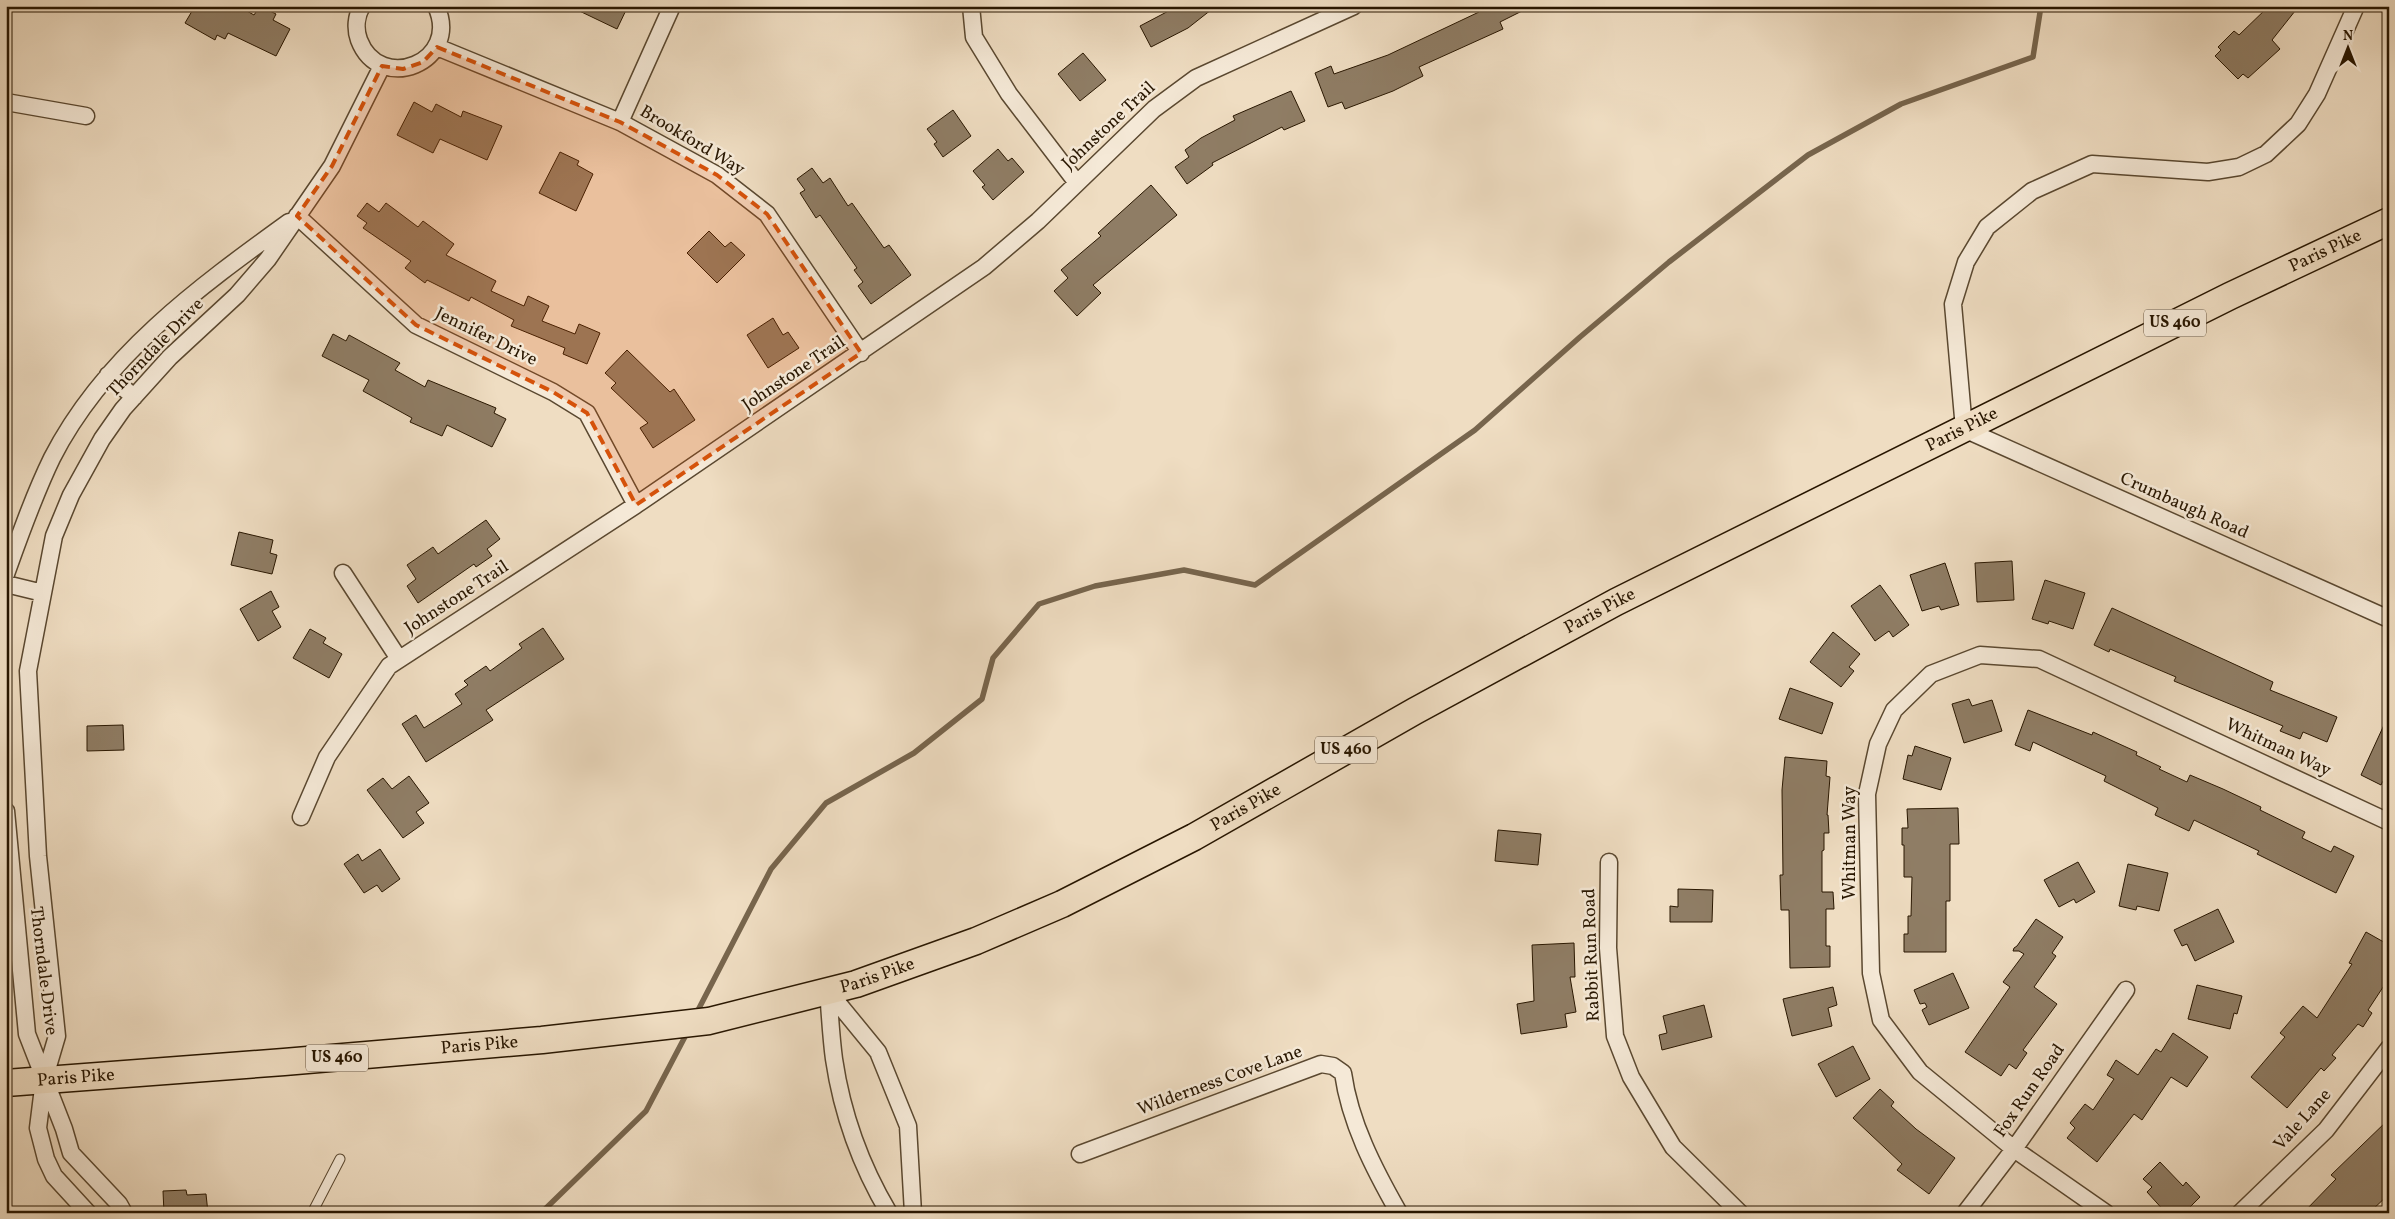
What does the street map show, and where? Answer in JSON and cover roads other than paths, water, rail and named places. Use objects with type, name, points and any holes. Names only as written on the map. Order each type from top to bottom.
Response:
[{"type":"main road","name":"Paris Pike","points":[[6,1082],[284,1062],[667,1027],[709,1021],[856,984],[976,941],[1062,904],[1194,837],[1414,711],[1616,602],[2230,296],[2389,222]]},
{"type":"street","points":[[360,7],[356,21],[359,41],[370,58],[382,66],[403,69],[423,62],[437,47],[442,31],[441,16],[436,6]]},
{"type":"street","points":[[620,122],[672,6]]},
{"type":"street","points":[[971,6],[974,37],[1009,94],[1078,183]]},
{"type":"street","name":"Johnstone Trail","points":[[301,817],[326,757],[389,666],[636,505],[984,268],[1038,221],[1154,109],[1196,78],[1354,6]]},
{"type":"street","points":[[1964,429],[1953,304],[1966,262],[1987,227],[2032,191],[2092,164],[2208,172],[2239,167],[2266,154],[2298,124],[2317,94],[2356,6]]},
{"type":"street","name":"Brookford Way","points":[[437,47],[620,122],[717,175],[767,214],[860,353]]},
{"type":"street","name":"Thorndale Drive","points":[[44,1080],[57,1036],[38,856],[28,671],[54,536],[70,495],[102,439],[134,397],[170,357],[237,295],[268,259],[332,166],[382,66]]},
{"type":"street","points":[[6,102],[86,116]]},
{"type":"street","name":"Thorndale Drive","points":[[6,574],[24,523],[53,457],[84,406],[108,375],[145,334],[242,256],[297,216]]},
{"type":"street","name":"Jennifer Drive","points":[[297,216],[416,325],[553,392],[587,413],[636,505]]},
{"type":"street","points":[[108,375],[134,397]]},
{"type":"street","name":"Crumbaugh Road","points":[[1964,429],[2389,619]]},
{"type":"street","points":[[343,573],[399,659]]},
{"type":"street","points":[[6,584],[43,593]]},
{"type":"street","name":"Whitman Way","points":[[2106,1213],[2014,1149],[1920,1072],[1881,1020],[1871,973],[1867,794],[1878,744],[1894,710],[1931,674],[1980,655],[2039,658],[2389,822]]},
{"type":"street","name":"Thorndale Drive","points":[[6,811],[27,1034],[44,1080]]},
{"type":"street","name":"Rabbit Run Road","points":[[1609,862],[1608,948],[1615,1036],[1631,1077],[1673,1147],[1740,1213]]},
{"type":"street","name":"Fox Run Road","points":[[1965,1213],[2014,1149],[2126,990]]},
{"type":"street","points":[[828,991],[834,1060],[849,1127],[876,1190],[889,1213]]},
{"type":"street","points":[[828,991],[878,1052],[908,1126],[913,1213]]},
{"type":"street","name":"Vale Lane","points":[[2240,1213],[2326,1130],[2389,1048]]},
{"type":"street","name":"Wilderness Cove Lane","points":[[1080,1154],[1321,1064],[1333,1066],[1343,1073],[1345,1087],[1371,1164],[1399,1213]]},
{"type":"street","points":[[44,1080],[38,1128],[46,1159],[54,1176],[88,1213]]},
{"type":"street","points":[[44,1080],[64,1129],[71,1153],[120,1204],[124,1213]]},
{"type":"lane","points":[[312,1213],[340,1159]]},
{"type":"waterway","points":[[695,1016],[771,869],[826,803],[914,753],[982,699],[993,658],[1039,604],[1095,586],[1184,570],[1255,585],[1475,430],[1580,337],[1669,262],[1808,155],[1901,104],[2033,57],[2041,6]]},
{"type":"waterway","points":[[541,1213],[646,1111],[688,1031]]}]
